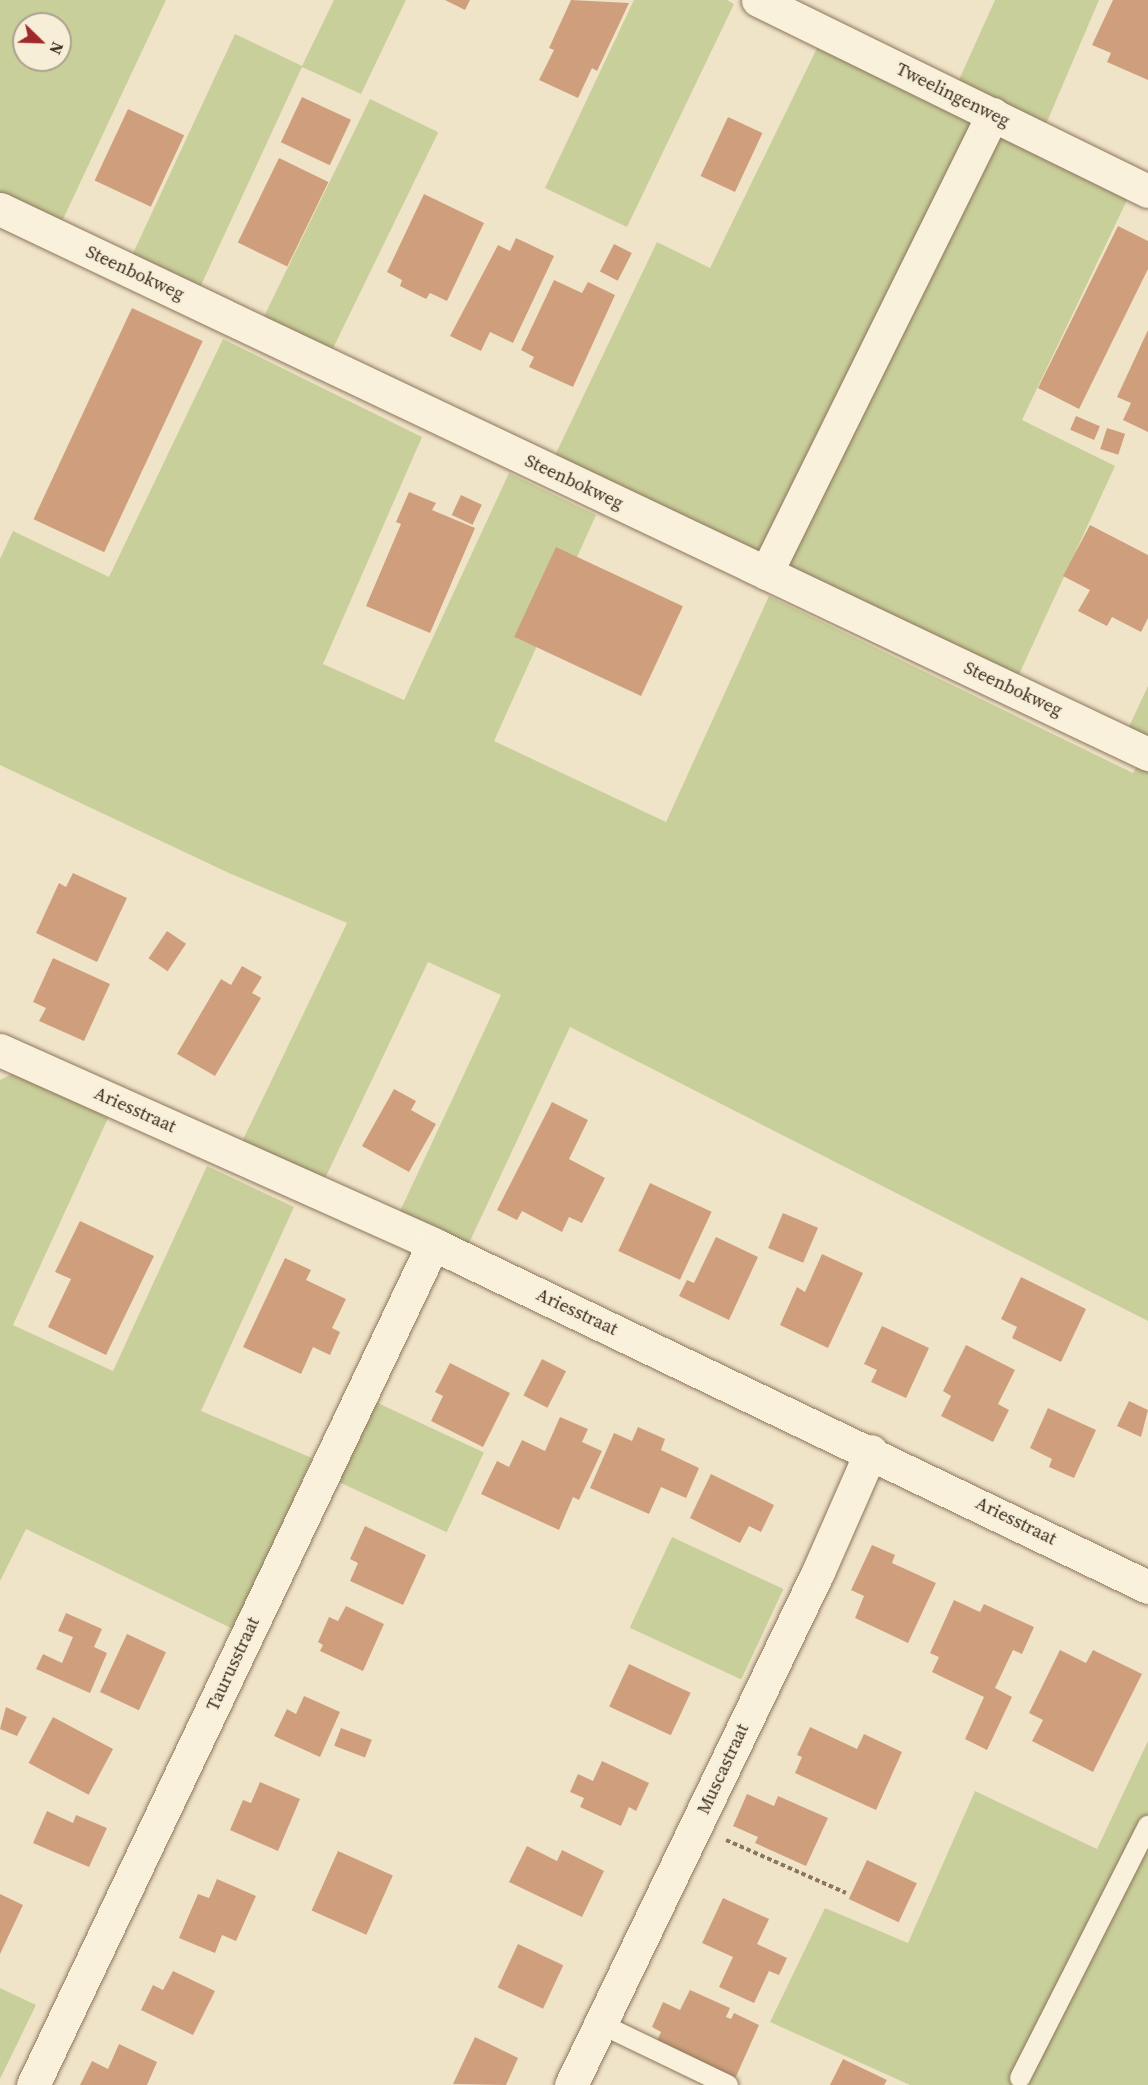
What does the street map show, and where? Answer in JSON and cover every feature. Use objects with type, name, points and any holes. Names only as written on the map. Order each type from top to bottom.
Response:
[{"type":"street","name":"Tweelingenweg","points":[[758,0],[1148,191]]},
{"type":"street","points":[[766,573],[993,114]]},
{"type":"street","name":"Steenbokweg","points":[[0,209],[1148,754]]},
{"type":"street","name":"Ariesstraat","points":[[0,1050],[433,1244],[871,1451],[1148,1587]]},
{"type":"street","name":"Taurusstraat","points":[[33,2085],[433,1244]]},
{"type":"street","name":"Muscastraat","points":[[572,2085],[818,1572],[871,1451]]},
{"type":"lane","points":[[1020,2078],[1148,1826]]},
{"type":"lane","points":[[601,2024],[728,2085]]},
{"type":"path","points":[[695,1827],[846,1893]]},
{"type":"green space","points":[[0,0],[166,0],[57,232],[0,205]]},
{"type":"green space","points":[[334,0],[406,0],[361,94],[302,67],[197,294],[129,262],[235,34],[302,66]]},
{"type":"green space","points":[[634,0],[727,0],[734,4],[627,227],[545,188]]},
{"type":"green space","points":[[995,0],[1099,0],[1046,124],[958,82]]},
{"type":"green space","points":[[820,42],[965,111],[973,124],[768,545],[757,552],[548,470],[657,242],[710,268]]},
{"type":"green space","points":[[370,99],[438,132],[325,364],[257,331]]},
{"type":"green space","points":[[1001,132],[1129,196],[1022,420],[1115,466],[1010,694],[790,583],[783,556]]},
{"type":"green space","points":[[223,339],[422,437],[323,664],[404,700],[509,473],[596,515],[494,741],[666,822],[769,596],[1133,773],[1139,762],[1119,748],[1148,686],[1148,1321],[570,1027],[463,1256],[394,1224],[501,995],[428,962],[320,1189],[238,1150],[347,923],[231,874],[0,765],[0,559],[13,531],[109,577]]},
{"type":"green space","points":[[14,1073],[109,1116],[13,1325],[113,1371],[207,1166],[294,1207],[201,1411],[312,1458],[235,1630],[26,1529],[0,1581],[0,1080]]},
{"type":"green space","points":[[367,1398],[484,1453],[447,1532],[330,1478]]},
{"type":"green space","points":[[672,1537],[783,1589],[741,1680],[630,1628]]},
{"type":"green space","points":[[1148,1741],[1148,2085],[910,2085],[770,2022],[825,1908],[908,1943],[975,1791],[1097,1849]]},
{"type":"green space","points":[[0,1988],[36,2005],[0,2079]]},
{"type":"building","points":[[445,0],[470,0],[465,10]]},
{"type":"building","points":[[571,0],[629,3],[597,71],[592,68],[578,98],[539,80],[554,50],[549,48]]},
{"type":"building","points":[[1113,0],[1148,0],[1148,80],[1107,62],[1111,53],[1092,45]]},
{"type":"building","points":[[302,97],[351,120],[330,165],[281,142]]},
{"type":"building","points":[[128,109],[184,135],[151,207],[95,181]]},
{"type":"building","points":[[728,117],[762,133],[735,192],[701,176]]},
{"type":"building","points":[[279,158],[328,182],[287,267],[238,242]]},
{"type":"building","points":[[424,194],[484,223],[447,301],[430,293],[426,299],[400,286],[402,280],[387,272]]},
{"type":"building","points":[[1118,226],[1148,241],[1148,269],[1079,409],[1038,388]]},
{"type":"building","points":[[516,238],[554,256],[513,343],[490,332],[481,351],[450,336],[498,245],[510,251]]},
{"type":"building","points":[[614,244],[632,253],[618,281],[600,272]]},
{"type":"building","points":[[554,280],[582,293],[588,282],[615,295],[573,387],[529,367],[534,357],[521,350]]},
{"type":"building","points":[[132,308],[203,341],[104,552],[34,519]]},
{"type":"building","points":[[1148,330],[1148,432],[1123,420],[1131,403],[1117,397]]},
{"type":"building","points":[[1076,416],[1100,426],[1094,440],[1070,430]]},
{"type":"building","points":[[1107,428],[1125,434],[1118,455],[1100,449]]},
{"type":"building","points":[[409,492],[436,503],[432,510],[475,528],[430,633],[366,606],[401,524],[396,522]]},
{"type":"building","points":[[461,495],[482,505],[473,525],[452,515]]},
{"type":"building","points":[[1090,525],[1148,555],[1148,618],[1141,632],[1112,617],[1107,626],[1078,611],[1090,590],[1063,576]]},
{"type":"building","points":[[556,547],[683,606],[641,696],[514,637]]},
{"type":"building","points":[[73,873],[127,898],[97,962],[36,933],[59,883],[66,887]]},
{"type":"building","points":[[167,931],[186,944],[168,971],[149,958]]},
{"type":"building","points":[[53,958],[110,984],[84,1041],[39,1021],[46,1008],[33,1002]]},
{"type":"building","points":[[242,966],[262,977],[252,993],[261,998],[215,1076],[177,1054],[221,979],[231,985]]},
{"type":"building","points":[[394,1089],[416,1101],[411,1110],[436,1124],[409,1172],[362,1146]]},
{"type":"building","points":[[552,1102],[588,1120],[569,1159],[605,1178],[582,1223],[569,1217],[562,1232],[522,1211],[517,1220],[497,1210]]},
{"type":"building","points":[[650,1183],[712,1212],[680,1280],[618,1251]]},
{"type":"building","points":[[783,1213],[818,1228],[803,1263],[768,1248]]},
{"type":"building","points":[[80,1221],[154,1256],[106,1355],[48,1327],[71,1279],[55,1272]]},
{"type":"building","points":[[716,1237],[758,1257],[729,1320],[679,1296],[687,1280],[694,1283]]},
{"type":"building","points":[[822,1254],[863,1273],[828,1348],[780,1325],[797,1287],[805,1292]]},
{"type":"building","points":[[285,1258],[311,1270],[306,1280],[346,1299],[332,1328],[340,1332],[330,1355],[313,1347],[301,1374],[243,1347]]},
{"type":"building","points":[[1021,1277],[1086,1309],[1061,1362],[1012,1338],[1017,1327],[1001,1319]]},
{"type":"building","points":[[882,1326],[929,1348],[906,1398],[871,1382],[877,1370],[864,1364]]},
{"type":"building","points":[[966,1345],[1015,1370],[998,1404],[1009,1410],[993,1442],[941,1416],[951,1396],[943,1391]]},
{"type":"building","points":[[542,1359],[566,1371],[547,1408],[523,1396]]},
{"type":"building","points":[[450,1363],[510,1393],[483,1447],[431,1421],[443,1396],[435,1392]]},
{"type":"building","points":[[1129,1401],[1148,1410],[1141,1437],[1117,1426]]},
{"type":"building","points":[[1048,1408],[1096,1430],[1074,1478],[1049,1467],[1052,1459],[1030,1448]]},
{"type":"building","points":[[560,1417],[588,1429],[582,1442],[602,1451],[579,1500],[573,1497],[559,1530],[481,1494],[497,1461],[509,1467],[522,1440],[545,1451]]},
{"type":"building","points":[[638,1427],[665,1439],[661,1450],[699,1468],[686,1498],[661,1487],[649,1514],[590,1488],[614,1433],[632,1441]]},
{"type":"building","points":[[711,1474],[774,1505],[761,1532],[749,1526],[740,1543],[690,1518]]},
{"type":"building","points":[[365,1526],[426,1555],[403,1605],[350,1581],[358,1563],[350,1559]]},
{"type":"building","points":[[872,1545],[895,1555],[892,1563],[936,1583],[908,1643],[855,1618],[864,1596],[851,1590]]},
{"type":"building","points":[[954,1600],[980,1612],[984,1604],[1034,1627],[1022,1654],[1013,1650],[995,1688],[1012,1697],[987,1750],[965,1739],[984,1697],[932,1672],[939,1657],[930,1653]]},
{"type":"building","points":[[346,1606],[384,1624],[363,1671],[320,1651],[323,1645],[318,1642],[329,1617],[338,1621]]},
{"type":"building","points":[[66,1613],[102,1629],[94,1647],[107,1653],[90,1693],[36,1669],[43,1654],[62,1663],[73,1637],[58,1631]]},
{"type":"building","points":[[127,1634],[166,1652],[139,1710],[100,1692]]},
{"type":"building","points":[[1060,1650],[1086,1663],[1093,1650],[1142,1674],[1093,1772],[1032,1741],[1043,1720],[1029,1713]]},
{"type":"building","points":[[629,1664],[691,1693],[671,1735],[609,1707]]},
{"type":"building","points":[[304,1696],[340,1712],[320,1757],[274,1736],[287,1709],[296,1714]]},
{"type":"building","points":[[6,1707],[27,1717],[17,1736],[0,1729]]},
{"type":"building","points":[[53,1717],[113,1749],[89,1795],[29,1763]]},
{"type":"building","points":[[810,1727],[857,1749],[864,1734],[902,1752],[876,1810],[795,1773],[802,1757],[797,1755]]},
{"type":"building","points":[[341,1728],[372,1740],[365,1758],[334,1746]]},
{"type":"building","points":[[602,1761],[649,1783],[636,1811],[629,1807],[621,1826],[580,1807],[584,1798],[570,1792],[578,1774],[593,1781]]},
{"type":"building","points":[[260,1782],[300,1799],[278,1851],[230,1830],[243,1800],[251,1803]]},
{"type":"building","points":[[747,1794],[774,1806],[778,1796],[828,1818],[806,1866],[755,1843],[758,1837],[733,1826]]},
{"type":"building","points":[[47,1811],[73,1823],[76,1815],[107,1828],[89,1867],[33,1843]]},
{"type":"building","points":[[527,1846],[557,1861],[562,1850],[604,1871],[582,1917],[509,1882]]},
{"type":"building","points":[[338,1851],[393,1875],[366,1935],[312,1910]]},
{"type":"building","points":[[867,1860],[917,1883],[899,1922],[849,1899]]},
{"type":"building","points":[[217,1879],[256,1896],[236,1941],[222,1935],[215,1953],[179,1938],[198,1894],[209,1898]]},
{"type":"building","points":[[0,1894],[23,1905],[0,1954]]},
{"type":"building","points":[[723,1898],[769,1919],[757,1944],[787,1958],[779,1975],[769,1971],[754,2003],[719,1987],[733,1957],[702,1943]]},
{"type":"building","points":[[518,1944],[563,1965],[543,2009],[498,1988]]},
{"type":"building","points":[[173,1971],[215,1991],[193,2035],[141,2010],[153,1985],[163,1990]]},
{"type":"building","points":[[690,1990],[730,2008],[726,2017],[731,2019],[734,2013],[759,2025],[734,2081],[655,2045],[661,2032],[652,2027],[663,2002],[680,2010]]},
{"type":"building","points":[[475,2037],[518,2058],[506,2085],[453,2084]]},
{"type":"building","points":[[119,2044],[157,2062],[147,2085],[80,2085],[92,2061],[108,2069]]},
{"type":"building","points":[[843,2059],[887,2080],[884,2085],[830,2085]]}]
